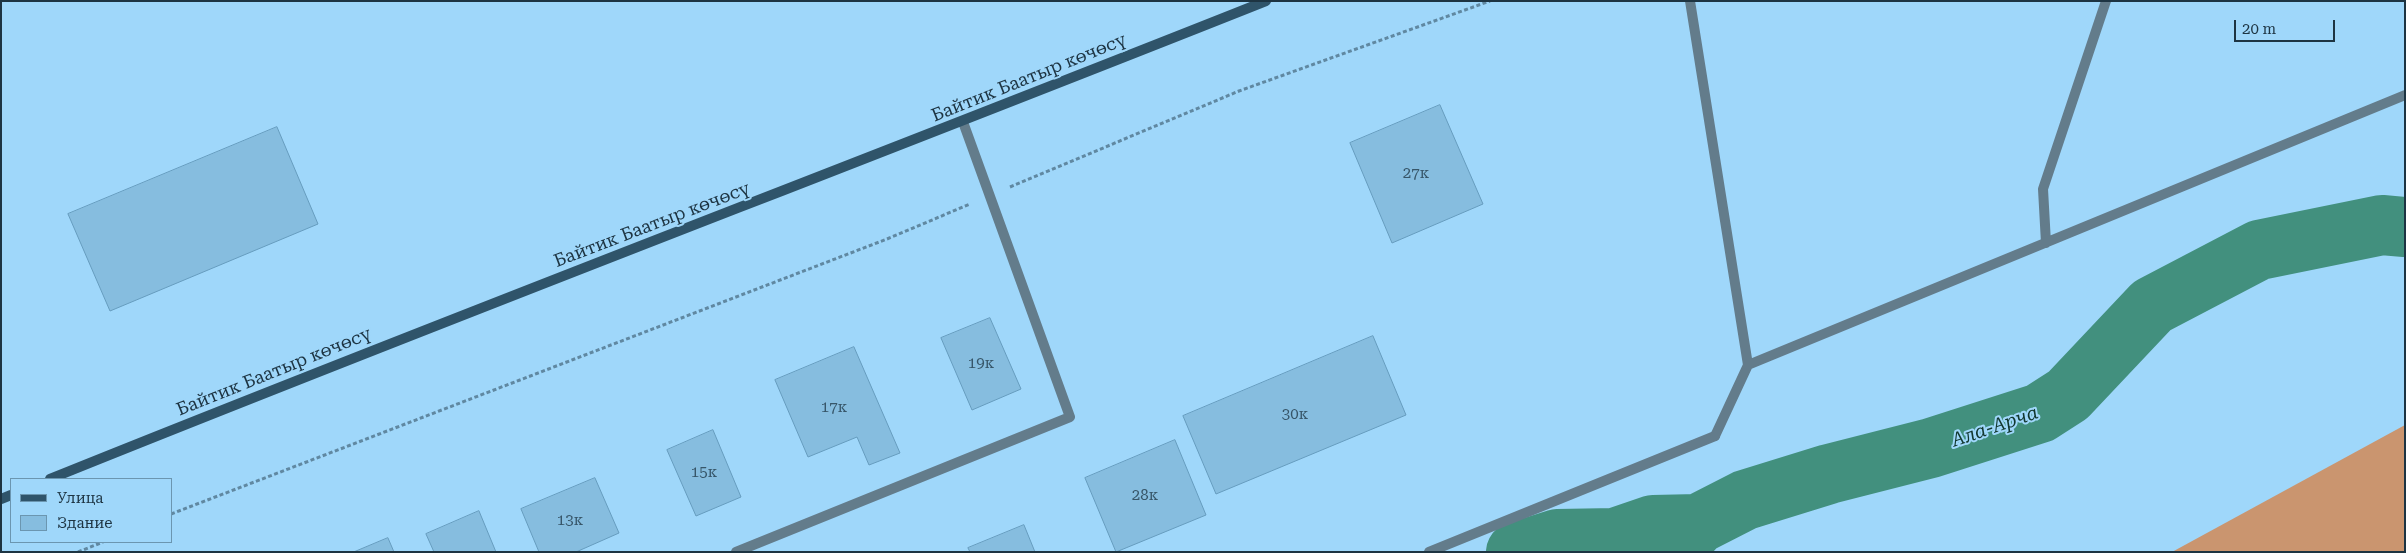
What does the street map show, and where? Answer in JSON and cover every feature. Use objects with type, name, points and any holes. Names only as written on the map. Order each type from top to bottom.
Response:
[{"type":"main road","name":"Байтик Баатыр көчөсү","points":[[52,478],[260,394],[964,122],[1266,1]]},
{"type":"street","points":[[1429,552],[1715,436],[1748,365],[1690,1]]},
{"type":"street","points":[[2046,243],[2044,189],[2106,1]]},
{"type":"street","points":[[1748,365],[2405,95]]},
{"type":"street","points":[[736,552],[1070,417],[964,122]]},
{"type":"path","points":[[172,514],[878,243],[1239,91],[1490,1]]},
{"type":"path","points":[[78,552],[100,543]]},
{"type":"shaded area","points":[[2405,425],[2405,552],[2172,552]]},
{"type":"building","points":[[1440,105],[1483,204],[1392,243],[1350,143]]},
{"type":"building","points":[[277,127],[318,224],[110,311],[68,214]]},
{"type":"building","points":[[990,318],[1021,389],[972,410],[941,338]]},
{"type":"building","points":[[1373,336],[1406,415],[1216,494],[1183,416]]},
{"type":"building","points":[[854,347],[900,453],[869,465],[857,437],[808,457],[775,380]]},
{"type":"building","points":[[713,430],[741,497],[696,516],[667,450]]},
{"type":"building","points":[[1175,440],[1206,515],[1116,552],[1085,478]]},
{"type":"building","points":[[595,478],[619,533],[576,552],[539,552],[521,509]]},
{"type":"building","points":[[479,511],[496,552],[434,552],[426,534]]},
{"type":"building","points":[[1024,525],[1035,552],[970,552],[968,548]]},
{"type":"building","points":[[388,538],[394,552],[354,552]]},
{"type":"waterway","name":"Ала-Арча","points":[[1672,552],[1698,524],[1745,500],[1829,474],[1931,448],[2040,413],[2068,395],[2152,306],[2259,250],[2382,225],[2405,227]]},
{"type":"waterway","points":[[1516,552],[1557,539],[1615,538],[1653,525],[1698,524]]},
{"type":"waterway","points":[[1601,552],[1615,538]]}]
